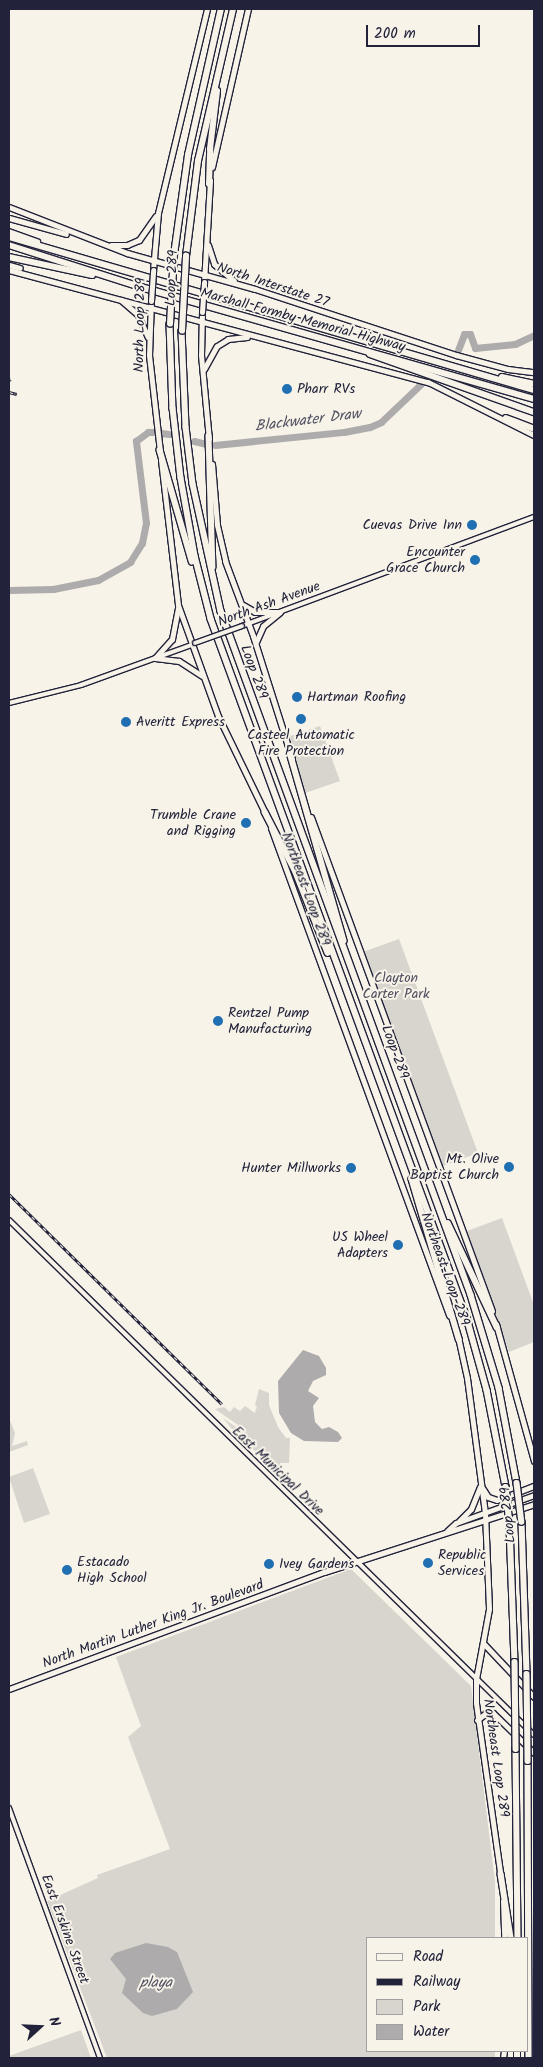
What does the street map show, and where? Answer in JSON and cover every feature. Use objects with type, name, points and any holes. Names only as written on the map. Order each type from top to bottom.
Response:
[{"type":"highway","name":"Loop 289","points":[[222,9],[188,155],[174,255],[170,324],[178,460],[186,514],[205,596],[230,675],[403,1143],[479,1356],[506,1487],[510,1526],[515,1662],[518,1937]]},
{"type":"highway","name":"Loop 289","points":[[233,9],[198,161],[186,256],[182,331],[186,418],[193,484],[221,611],[484,1336],[500,1395],[517,1483],[522,1522],[527,1674],[529,2058]]},
{"type":"highway","points":[[209,184],[210,149],[224,48]]},
{"type":"highway","points":[[9,232],[52,250]]},
{"type":"highway","name":"Marshall Formby Memorial Highway","points":[[9,238],[534,390]]},
{"type":"highway","name":"Marshall Formby Memorial Highway","points":[[9,245],[140,287],[330,339],[534,399]]},
{"type":"highway","points":[[9,257],[140,287]]},
{"type":"highway","points":[[330,339],[534,412]]},
{"type":"highway","points":[[451,366],[534,384]]},
{"type":"highway","points":[[506,418],[534,429]]},
{"type":"highway","points":[[209,436],[210,548],[221,611]]},
{"type":"highway","points":[[160,450],[205,596]]},
{"type":"highway","points":[[291,756],[362,998]]},
{"type":"highway","points":[[265,812],[295,870],[357,1018]]},
{"type":"highway","points":[[412,1134],[470,1273],[497,1327]]},
{"type":"highway","points":[[403,1143],[459,1339]]},
{"type":"highway","points":[[501,1874],[511,1937]]},
{"type":"main road","name":"North Loop 289","points":[[194,644],[178,605],[149,341],[153,259],[158,213],[207,9]]},
{"type":"main road","points":[[248,9],[221,120],[209,184],[202,323],[203,372],[218,533],[249,623]]},
{"type":"main road","name":"North Interstate 27","points":[[9,207],[96,242],[238,284],[403,340],[499,367],[534,372]]},
{"type":"main road","points":[[9,218],[96,242],[127,245],[144,234],[158,213]]},
{"type":"main road","points":[[206,234],[214,264],[238,284]]},
{"type":"main road","points":[[9,266],[30,274]]},
{"type":"main road","points":[[9,270],[30,274],[202,323],[309,348],[428,382],[506,418],[534,435]]},
{"type":"main road","points":[[119,299],[138,315],[149,341]]},
{"type":"main road","points":[[203,372],[213,350],[222,342],[236,337],[256,336]]},
{"type":"main road","points":[[242,604],[256,612],[280,612]]},
{"type":"main road","points":[[155,658],[172,639],[178,605]]},
{"type":"main road","points":[[256,644],[263,626],[280,612]]},
{"type":"main road","name":"Northeast Loop 289","points":[[249,623],[291,756],[497,1327],[534,1461]]},
{"type":"main road","name":"Northeast Loop 289","points":[[194,644],[218,716],[265,812],[459,1339],[467,1378],[485,1513],[489,1609],[476,1679],[477,1720],[501,1874],[504,1937]]},
{"type":"main road","points":[[155,658],[179,661],[204,677]]},
{"type":"main road","points":[[529,1442],[534,1452]]},
{"type":"main road","points":[[481,1484],[488,1497],[497,1500],[534,1486]]},
{"type":"main road","points":[[456,1523],[471,1509],[481,1484]]},
{"type":"main road","name":"North Martin Luther King Jr. Boulevard","points":[[446,1531],[456,1523],[534,1495]]},
{"type":"main road","name":"North Martin Luther King Jr. Boulevard","points":[[9,1689],[355,1562],[446,1531],[459,1531],[534,1504]]},
{"type":"main road","points":[[484,1644],[534,1697]]},
{"type":"main road","points":[[477,1720],[486,1712],[493,1713],[534,1753]]},
{"type":"street","name":"North Ash Avenue","points":[[9,703],[81,685],[534,517]]},
{"type":"street","name":"East Municipal Drive","points":[[9,1220],[355,1562],[534,1735]]},
{"type":"street","name":"East Erskine Street","points":[[9,1808],[100,2058]]},
{"type":"green space","points":[[320,726],[340,781],[305,793],[290,736]]},
{"type":"green space","name":"Clayton Carter Park","points":[[399,939],[478,1153],[443,1166],[363,952]]},
{"type":"green space","points":[[502,1218],[534,1305],[534,1342],[509,1352],[467,1231]]},
{"type":"green space","points":[[259,1389],[269,1393],[269,1405],[278,1427],[286,1438],[290,1438],[289,1463],[280,1463],[283,1474],[277,1473],[263,1460],[262,1455],[244,1444],[223,1418],[239,1428],[238,1425],[215,1409],[224,1407],[230,1412],[234,1407],[240,1411],[245,1406],[255,1413],[256,1408],[258,1409],[255,1405]]},
{"type":"green space","points":[[9,1418],[15,1433],[12,1446],[27,1441],[28,1445],[9,1452]]},
{"type":"green space","points":[[33,1468],[50,1514],[24,1523],[9,1477]]},
{"type":"green space","points":[[351,1569],[471,1686],[495,1882],[495,1937],[366,1937],[366,2052],[495,2052],[495,2058],[107,2058],[47,1901],[98,1878],[97,1875],[170,1849],[128,1737],[141,1726],[116,1657]]},
{"type":"green space","points":[[81,2030],[91,2058],[9,2058],[9,2056]]},
{"type":"water","points":[[303,1350],[319,1356],[326,1368],[326,1375],[313,1381],[308,1391],[319,1398],[313,1406],[315,1422],[322,1429],[329,1427],[338,1432],[342,1438],[338,1442],[304,1441],[291,1433],[279,1413],[278,1381]]},
{"type":"water","name":"playa","points":[[146,1943],[168,1947],[177,1952],[193,1992],[177,2009],[152,2016],[143,2013],[122,1993],[126,1979],[110,1959],[115,1953]]},
{"type":"waterway","name":"Blackwater Draw","points":[[458,350],[464,334],[470,334],[475,348],[515,344],[534,335]]},
{"type":"waterway","name":"Blackwater Draw","points":[[215,445],[344,432],[370,427],[381,422],[420,385]]},
{"type":"waterway","name":"Blackwater Draw","points":[[9,590],[53,589],[98,580],[130,562],[142,543],[146,523],[136,441],[148,432],[154,432]]},
{"type":"waterway","name":"Blackwater Draw","points":[[161,433],[169,434]]},
{"type":"waterway","name":"Blackwater Draw","points":[[194,441],[206,444]]},
{"type":"railway","points":[[9,392],[17,394]]},
{"type":"railway","points":[[9,1194],[222,1404]]},
{"type":"place","name":"Pharr RVs","points":[[287,389]]},
{"type":"place","name":"Cuevas Drive Inn","points":[[472,525]]},
{"type":"place","name":"Encounter Grace Church","points":[[475,560]]},
{"type":"place","name":"Hartman Roofing","points":[[297,697]]},
{"type":"place","name":"Casteel Automatic Fire Protection","points":[[301,719]]},
{"type":"place","name":"Averitt Express","points":[[126,722]]},
{"type":"place","name":"Trumble Crane and Rigging","points":[[246,823]]},
{"type":"place","name":"Rentzel Pump Manufacturing","points":[[218,1021]]},
{"type":"place","name":"Mt. Olive Baptist Church","points":[[509,1167]]},
{"type":"place","name":"Hunter Millworks","points":[[351,1168]]},
{"type":"place","name":"US Wheel Adapters","points":[[398,1245]]},
{"type":"place","name":"Republic Services","points":[[428,1563]]},
{"type":"place","name":"Ivey Gardens","points":[[269,1564]]},
{"type":"place","name":"Estacado High School","points":[[67,1570]]}]
